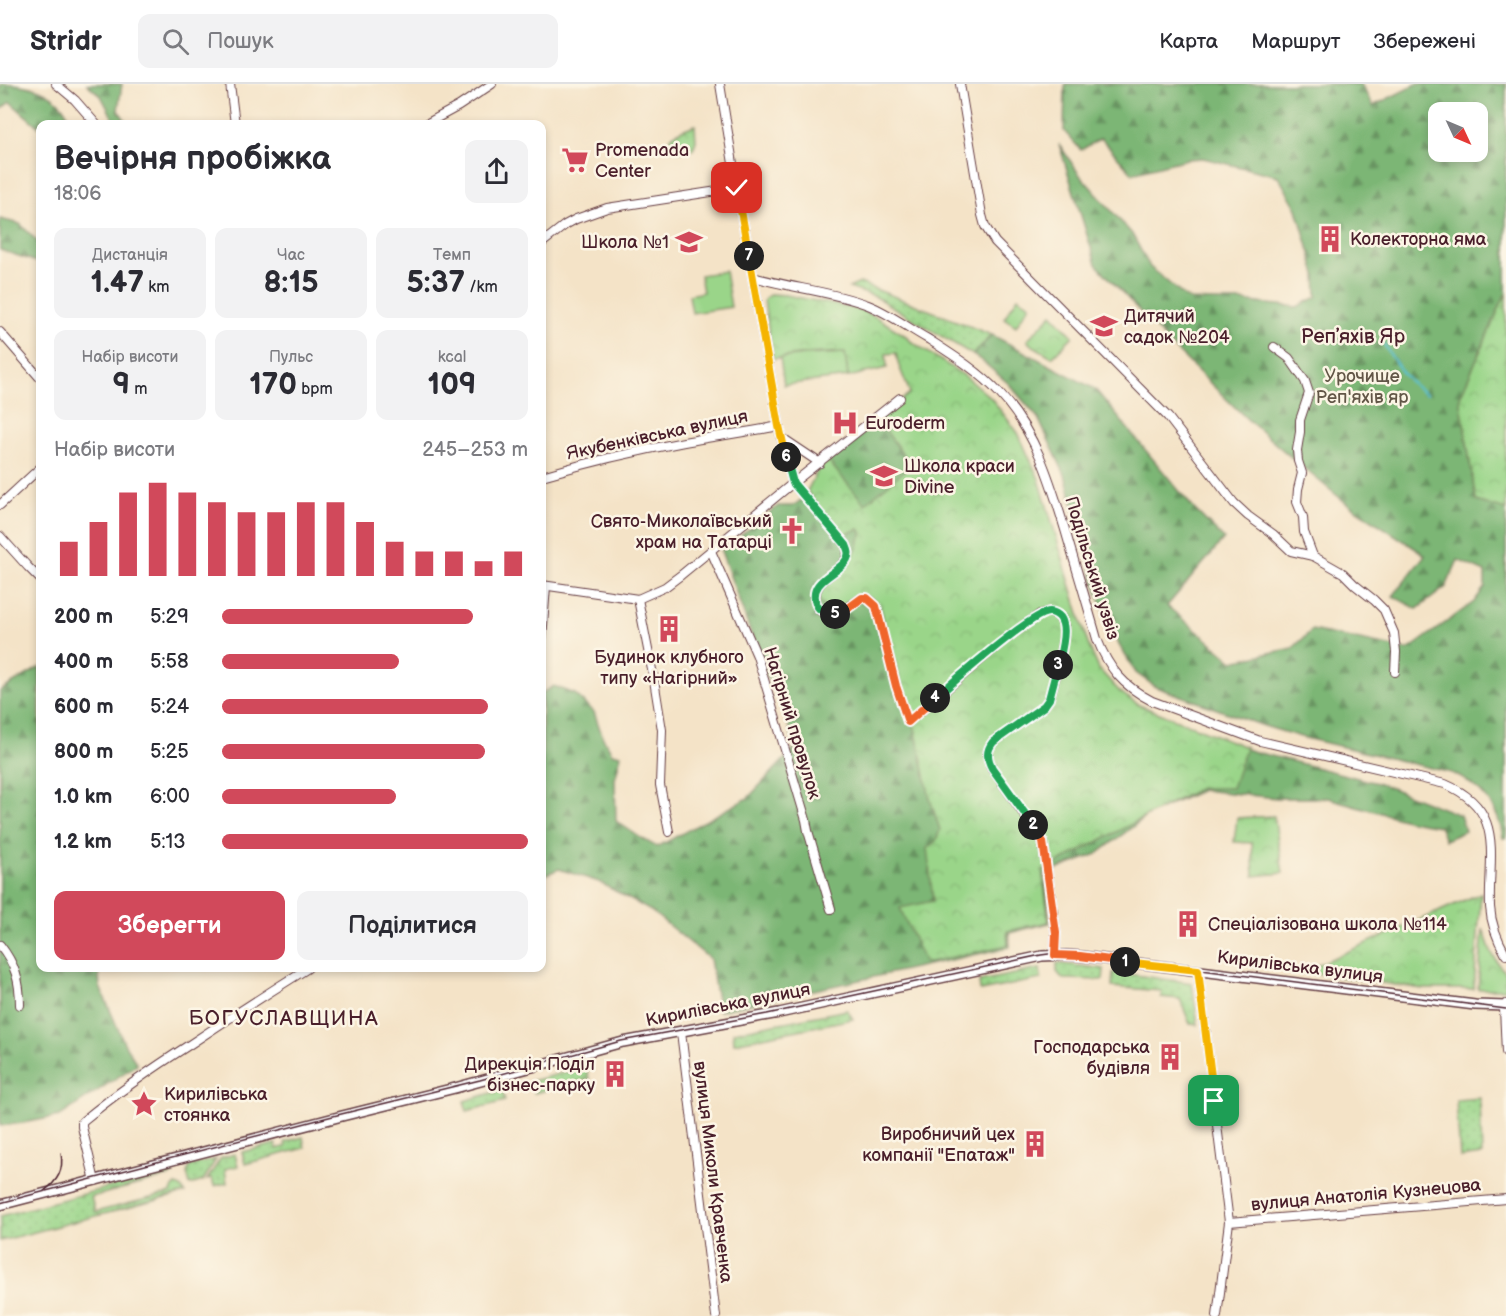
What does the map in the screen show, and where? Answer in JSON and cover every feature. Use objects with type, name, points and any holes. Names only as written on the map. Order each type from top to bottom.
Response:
[{"type":"main road","name":"Кирилівська вулиця","points":[[0,1205],[455,1088],[623,1042],[769,1015],[1042,956],[1080,956],[1505,1008]]},
{"type":"street","points":[[56,84],[75,100],[92,120]]},
{"type":"street","points":[[230,84],[234,120]]},
{"type":"street","points":[[433,120],[492,84]]},
{"type":"street","points":[[720,84],[781,438],[793,483],[849,550],[849,556],[845,562],[817,587],[815,597],[817,606],[822,611],[835,614],[847,609],[862,598],[873,602],[908,722],[1004,641],[1040,614],[1048,612],[1056,614],[1064,626],[1056,675],[1049,699],[1044,706],[993,742],[987,754],[992,768],[1043,842],[1056,933],[1055,955]]},
{"type":"street","points":[[960,84],[982,215],[995,242],[1168,417],[1234,503],[1274,534],[1291,551],[1312,556],[1343,573],[1384,610],[1394,633],[1395,672]]},
{"type":"street","points":[[546,240],[576,219],[607,208],[737,188]]},
{"type":"street","name":"Подільський узвіз","points":[[753,277],[840,296],[871,306],[963,363],[999,393],[1026,428],[1050,480],[1104,656],[1124,683],[1137,694],[1251,738],[1445,784],[1470,798],[1480,810],[1491,837],[1490,909],[1500,945],[1506,955]]},
{"type":"street","points":[[0,332],[36,373]]},
{"type":"street","points":[[1274,347],[1289,358],[1305,381],[1309,393],[1300,420],[1297,450],[1302,473],[1297,502],[1312,556]]},
{"type":"street","points":[[546,585],[638,599],[664,587],[900,398]]},
{"type":"street","name":"Якубенківська вулиця","points":[[546,475],[582,464],[687,441],[779,426]]},
{"type":"street","points":[[781,438],[820,463]]},
{"type":"street","points":[[0,505],[36,472]]},
{"type":"street","points":[[0,537],[36,575]]},
{"type":"street","name":"Нагірний провулок","points":[[711,550],[757,656],[794,776],[831,909]]},
{"type":"street","points":[[638,599],[662,730],[660,785],[669,832]]},
{"type":"street","points":[[0,945],[12,963],[18,980],[20,1005]]},
{"type":"street","points":[[1198,970],[1229,1222],[1217,1316]]},
{"type":"street","points":[[95,1181],[82,1122],[169,1058],[302,972]]},
{"type":"street","points":[[1505,1008],[1506,1052]]},
{"type":"street","name":"вулиця Миколи Кравченка","points":[[681,1032],[716,1316]]},
{"type":"street","name":"вулиця Анатолія Кузнецова","points":[[1229,1222],[1506,1199]]},
{"type":"green space","points":[[87,84],[122,84],[118,110],[125,120],[114,120],[101,96]]},
{"type":"green space","name":"Урочище Реп'яхів яр","points":[[1065,84],[1361,84],[1373,106],[1417,84],[1506,84],[1506,293],[1460,397],[1476,501],[1506,509],[1506,838],[1503,838],[1497,816],[1487,799],[1463,778],[1452,773],[1264,726],[1156,687],[1136,673],[1119,645],[1098,595],[1065,475],[1038,418],[1009,384],[973,355],[992,335],[1095,389],[1195,510],[1224,539],[1167,606],[1233,661],[1293,648],[1312,630],[1408,650],[1474,602],[1485,587],[1485,572],[1458,560],[1446,587],[1417,609],[1393,596],[1425,555],[1345,502],[1247,419],[1171,345],[1096,264],[1059,144],[1079,174],[1132,234],[1150,267],[1190,300],[1241,301],[1297,307],[1317,297],[1316,274],[1297,209],[1278,176],[1203,158],[1187,159],[1132,173],[1101,138],[1081,150],[1064,131]]},
{"type":"green space","points":[[0,85],[19,85],[51,96],[63,107],[70,120],[36,120],[36,125],[10,102],[0,110]]},
{"type":"green space","points":[[695,125],[696,141],[693,149],[676,151],[672,148],[670,143],[672,136]]},
{"type":"green space","points":[[0,219],[20,224],[36,240],[36,262],[0,250]]},
{"type":"green space","points":[[725,271],[731,307],[692,313],[689,295],[703,292],[700,275]]},
{"type":"green space","points":[[860,283],[992,335],[973,355],[876,297],[849,288]]},
{"type":"green space","points":[[1506,293],[1506,510],[1476,501],[1460,397]]},
{"type":"green space","points":[[771,294],[861,310],[876,317],[965,376],[991,398],[1018,433],[1039,479],[1088,644],[1099,669],[1120,692],[1139,705],[1246,747],[1232,788],[1200,788],[1042,871],[1049,922],[1007,931],[1008,945],[925,963],[900,908],[933,901],[927,848],[936,841],[940,830],[930,799],[915,728],[909,714],[880,606],[862,594],[835,609],[825,607],[819,598],[823,587],[845,567],[858,548],[862,533],[859,529],[842,535],[812,499],[807,491],[819,468],[828,461],[865,504],[911,465],[877,419],[910,393],[896,353],[886,354],[887,368],[848,377],[845,352],[804,354],[773,359],[764,301]]},
{"type":"green space","points":[[1018,297],[1030,305],[1016,326],[1004,318]]},
{"type":"green space","points":[[1052,314],[1073,336],[1052,357],[1027,340]]},
{"type":"green space","points":[[845,353],[848,377],[784,385],[780,358]]},
{"type":"green space","points":[[916,390],[1096,695],[1252,751],[1381,784],[1460,815],[1465,831],[1445,840],[1439,826],[1410,821],[1328,798],[1277,798],[1202,790],[1148,815],[1097,854],[1045,874],[1050,923],[1009,933],[1010,947],[719,1011],[710,959],[651,911],[599,882],[559,869],[546,874],[546,691],[554,686],[575,694],[594,712],[603,738],[612,753],[621,755],[615,779],[616,821],[657,847],[748,798],[795,748],[783,705],[766,675],[721,551],[778,506],[793,506],[809,494],[824,465],[832,455]]},
{"type":"green space","points":[[36,669],[36,972],[98,972],[100,987],[125,1045],[137,1064],[60,1116],[0,1126],[0,691]]},
{"type":"green space","points":[[1274,816],[1283,873],[1254,876],[1252,843],[1234,842],[1237,818]]},
{"type":"green space","points":[[1481,893],[1474,989],[1423,989],[1307,972],[1308,969]]},
{"type":"green space","points":[[1483,929],[1492,954],[1506,975],[1506,989],[1478,989]]},
{"type":"green space","points":[[1057,963],[1104,969],[1103,980],[1063,979],[1057,972]]},
{"type":"green space","points":[[1040,969],[1041,979],[980,991],[979,981]]},
{"type":"green space","points":[[1113,972],[1192,983],[1198,1025],[1190,1024],[1180,999],[1161,997],[1162,991],[1112,987]]},
{"type":"green space","points":[[847,1010],[853,1019],[734,1043],[733,1032]]},
{"type":"green space","points":[[586,1067],[589,1079],[534,1093],[531,1081]]},
{"type":"green space","points":[[502,1090],[505,1101],[467,1111],[464,1101]]},
{"type":"green space","points":[[1480,1098],[1482,1155],[1460,1158],[1456,1100]]},
{"type":"green space","points":[[303,1137],[305,1148],[245,1164],[242,1152],[276,1144],[277,1149],[286,1146],[285,1142]]},
{"type":"green space","points":[[235,1154],[238,1166],[225,1169],[227,1183],[214,1186],[212,1178],[207,1180],[221,1158]]},
{"type":"green space","points":[[216,1159],[203,1181],[190,1185],[187,1173],[190,1166]]},
{"type":"green space","points":[[174,1170],[173,1175],[170,1176],[91,1197],[95,1212],[171,1193],[176,1185],[181,1187],[185,1193],[0,1241],[0,1216]]},
{"type":"waterway","points":[[1384,344],[1407,378],[1426,394]]},
{"type":"tram line","points":[[0,1203],[480,1080],[621,1041],[767,1014],[1056,953],[1506,1009]]},
{"type":"tram line","points":[[44,1191],[59,1175],[62,1165],[61,1153]]},
{"type":"place","name":"Promenada Center","points":[[575,160]]},
{"type":"place","name":"Колекторна яма","points":[[1330,239]]},
{"type":"place","name":"Школа №1","points":[[689,242]]},
{"type":"place","name":"Дитячий садок №204","points":[[1104,326]]},
{"type":"place","name":"Euroderm","points":[[845,423]]},
{"type":"place","name":"Школа краси Divine","points":[[884,476]]},
{"type":"place","name":"Свято-Миколаївський храм на Татарці","points":[[792,531]]},
{"type":"place","name":"Будинок клубного типу «Нагірний»","points":[[669,629]]},
{"type":"place","name":"Спеціалізована школа №114","points":[[1188,924]]},
{"type":"place","name":"Господарська будівля","points":[[1170,1057]]},
{"type":"place","name":"Дирекція Поділ бізнес-парку","points":[[615,1074]]},
{"type":"place","name":"Кирилівська стоянка","points":[[144,1104]]},
{"type":"place","name":"Виробничий цех компанії \"Епатаж\"","points":[[1035,1144]]},
{"type":"district","name":"Репʼяхів Яр","points":[[1353,337]]},
{"type":"district","name":"БОГУСЛАВЩИНА","points":[[284,1018]]},
{"type":"route","points":[[737,188],[781,438],[793,483],[849,550],[849,556],[845,562],[817,587],[815,597],[817,606],[822,611],[835,614],[847,609],[862,598],[873,602],[908,722],[967,671],[1040,614],[1048,612],[1056,614],[1061,620],[1064,635],[1049,699],[1044,706],[993,742],[987,754],[988,761],[1043,842],[1056,933],[1055,955],[1198,970],[1214,1101]]}]
